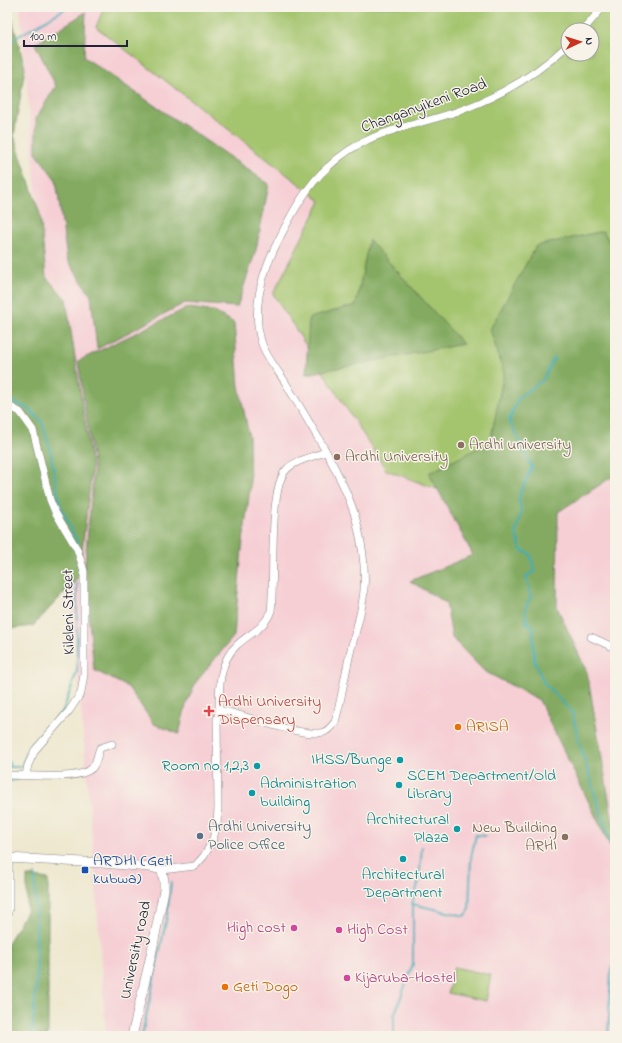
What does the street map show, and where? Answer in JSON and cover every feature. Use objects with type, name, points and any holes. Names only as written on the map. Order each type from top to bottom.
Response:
[{"type":"street","points":[[590,22],[603,7]]},
{"type":"street","name":"Changanyikeni Road","points":[[219,713],[224,711],[286,728],[316,733],[330,729],[335,722],[364,590],[360,538],[353,510],[325,452],[279,372],[268,356],[261,341],[258,320],[260,284],[272,254],[299,203],[326,168],[351,149],[374,135],[463,110],[509,89],[550,62],[560,53]]},
{"type":"street","name":"Kileleni Street","points":[[7,405],[20,412],[34,430],[50,500],[55,512],[77,549],[84,571],[84,674],[81,693],[72,707],[35,750],[28,765],[26,775]]},
{"type":"street","points":[[7,917],[9,908],[8,858],[102,863],[150,867],[162,870],[195,866],[204,856],[212,842],[216,825],[216,730],[219,713],[221,680],[228,657],[235,646],[262,628],[268,620],[271,611],[274,532],[280,480],[288,468],[294,464],[325,452]]},
{"type":"street","points":[[591,637],[615,648]]},
{"type":"street","points":[[7,775],[54,777],[87,772],[94,766],[100,748],[112,744]]},
{"type":"street","name":"University road","points":[[132,1036],[148,970],[164,890],[162,870]]},
{"type":"shaded area","name":"Ardhi University","points":[[20,7],[615,7],[615,1036],[106,1036],[94,861]]},
{"type":"green space","points":[[7,7],[9,7],[25,68],[14,136],[40,214],[46,277],[66,299],[92,467],[79,577],[33,626],[7,629]]},
{"type":"green space","points":[[104,7],[615,7],[615,400],[463,499],[386,470],[273,294],[321,201],[96,27]]},
{"type":"green space","points":[[86,12],[84,57],[269,184],[256,250],[237,307],[185,303],[97,349],[91,296],[67,259],[56,180],[36,153],[36,118],[56,86],[35,44]]},
{"type":"green space","points":[[603,231],[615,252],[615,475],[558,512],[557,607],[587,672],[615,834],[615,856],[539,700],[484,671],[452,638],[446,603],[410,581],[473,555],[429,473],[490,442],[504,373],[490,329],[536,246]]},
{"type":"green space","points":[[369,240],[463,344],[306,374],[309,318],[356,305]]},
{"type":"green space","points":[[187,308],[213,311],[234,323],[239,386],[249,436],[250,488],[242,549],[234,636],[196,682],[186,705],[179,734],[154,724],[128,687],[94,670],[84,571],[94,468],[78,361]]},
{"type":"green space","points":[[27,876],[48,879],[48,1036],[7,1036],[7,945],[27,910]]},
{"type":"green space","points":[[454,967],[491,975],[486,1001],[448,993]]},
{"type":"waterway","points":[[7,43],[68,7]]},
{"type":"waterway","points":[[554,358],[543,380],[519,397],[509,421],[532,467],[519,496],[521,513],[516,532],[521,550],[530,554],[535,571],[526,577],[531,597],[526,607],[526,617],[527,624],[533,625],[534,660],[544,683],[572,712],[579,742],[615,859]]},
{"type":"waterway","points":[[7,399],[29,409],[42,422],[50,449],[60,505],[78,544]]},
{"type":"waterway","points":[[7,767],[21,767],[32,744],[63,711],[77,671],[77,583]]},
{"type":"waterway","points":[[7,757],[10,767]]},
{"type":"waterway","points":[[7,782],[20,778]]},
{"type":"waterway","points":[[422,847],[419,881],[412,904],[465,916],[469,911],[471,857],[476,835],[485,836]]},
{"type":"waterway","points":[[32,1036],[37,973],[35,874]]},
{"type":"waterway","points":[[142,1036],[167,916],[171,882]]},
{"type":"waterway","points":[[394,1036],[394,1016],[413,964],[413,906]]},
{"type":"waterway","points":[[608,1036],[611,970],[615,959]]},
{"type":"place","name":"Ardhi university","points":[[461,445]]},
{"type":"place","name":"Ardhi University","points":[[337,457]]},
{"type":"place","name":"Ardhi University Dispensary","points":[[209,711]]},
{"type":"place","name":"ARISA","points":[[458,727]]},
{"type":"place","name":"IHSS/Bunge","points":[[400,760]]},
{"type":"place","name":"Room no 1,2,3","points":[[257,766]]},
{"type":"place","name":"SCEM Department/Old Library","points":[[399,785]]},
{"type":"place","name":"Administration building","points":[[252,793]]},
{"type":"place","name":"Architectural Plaza","points":[[457,829]]},
{"type":"place","name":"Ardhi University Police Office","points":[[200,836]]},
{"type":"place","name":"New Building ARHI","points":[[565,837]]},
{"type":"place","name":"Architectural Department","points":[[403,859]]},
{"type":"place","name":"ARDHI (Geti kubwa)","points":[[85,870]]},
{"type":"place","name":"High cost","points":[[294,928]]},
{"type":"place","name":"High Cost","points":[[339,930]]},
{"type":"place","name":"Kijaruba-Hostel","points":[[347,978]]},
{"type":"place","name":"Geti Dogo","points":[[225,987]]}]
